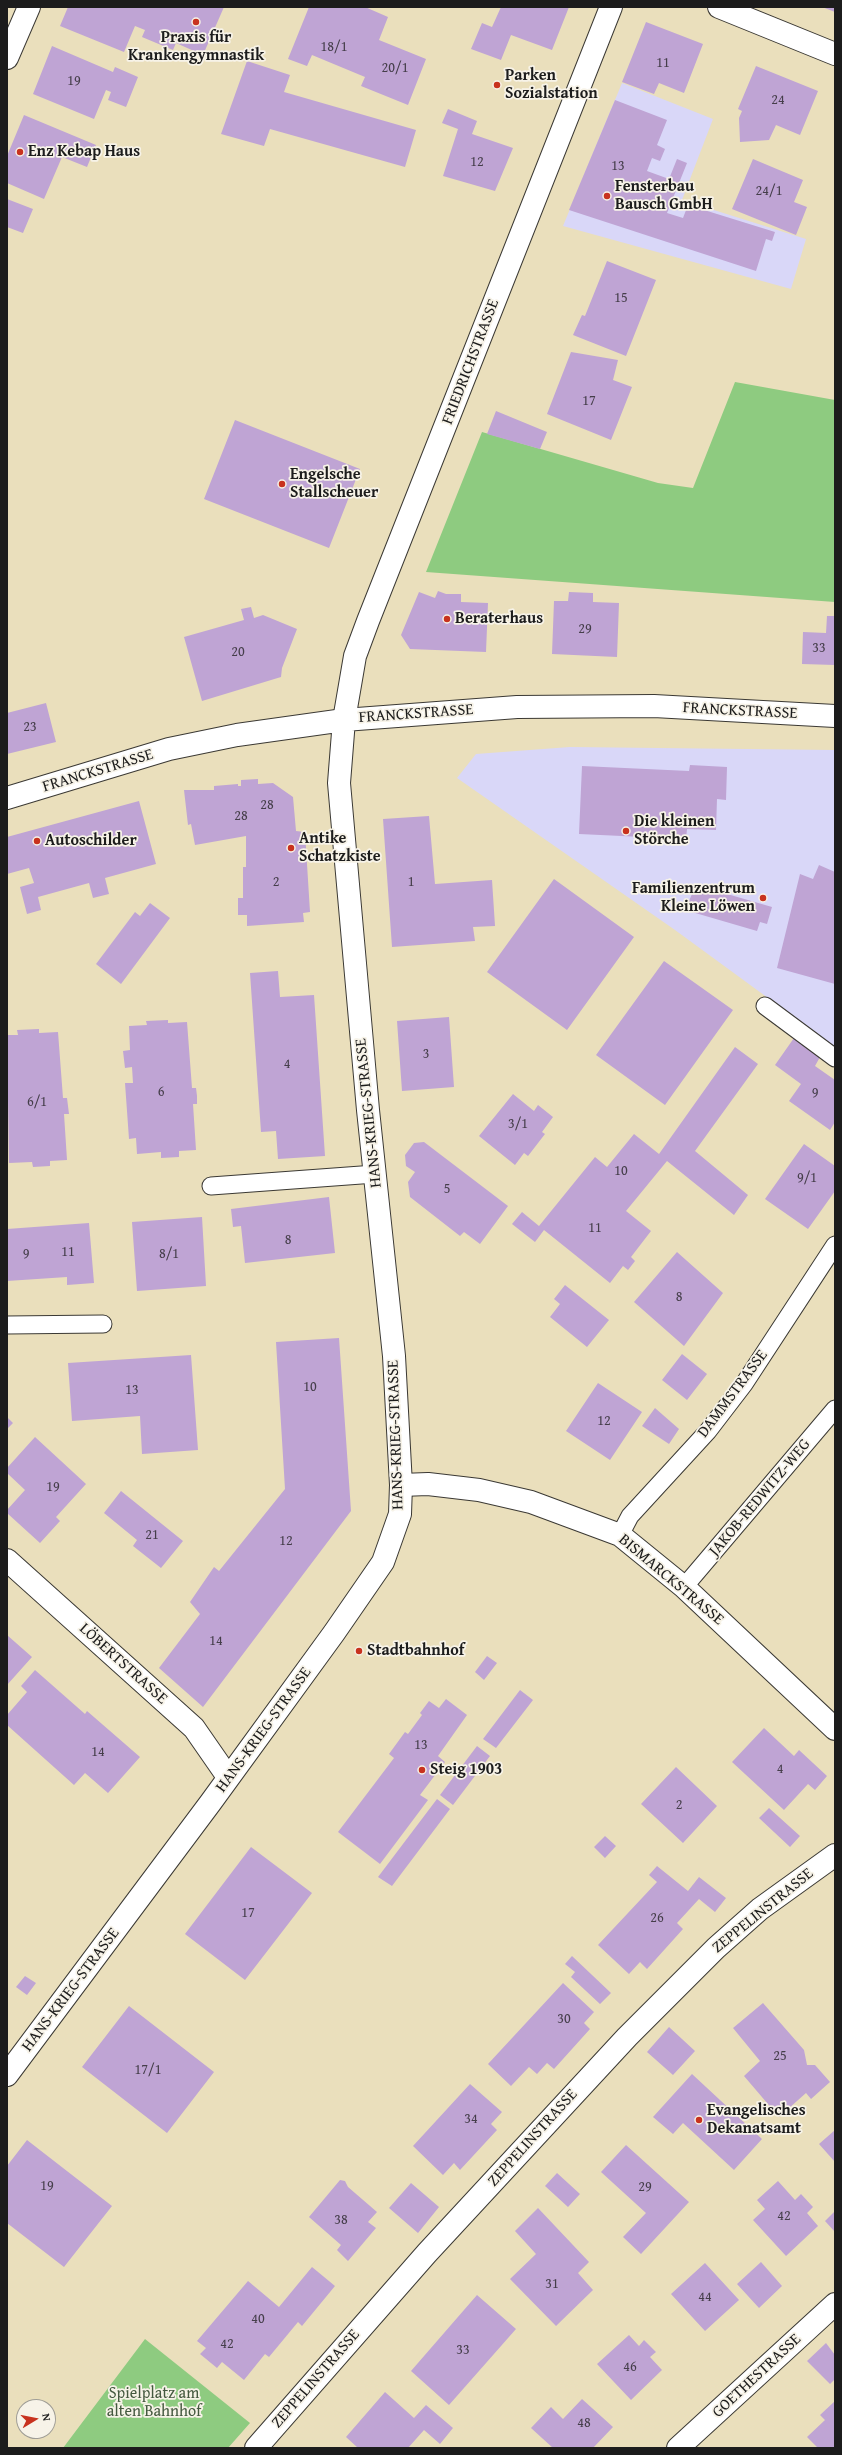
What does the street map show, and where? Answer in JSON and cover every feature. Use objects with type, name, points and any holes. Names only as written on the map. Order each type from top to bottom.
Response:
[{"type":"street","points":[[7,58],[29,7]]},
{"type":"street","name":"FRIEDRICHSTRASSE","points":[[344,720],[355,656],[368,620],[611,7]]},
{"type":"street","points":[[719,7],[835,54]]},
{"type":"street","name":"FRANCKSTRASSE","points":[[7,798],[169,749],[237,735],[344,720],[524,707],[654,706],[835,716]]},
{"type":"street","name":"HANS-KRIEG-STRASSE","points":[[7,2075],[302,1678],[383,1562],[400,1514],[401,1485],[395,1364],[375,1174],[339,783],[344,720]]},
{"type":"street","name":"BISMARCKSTRASSE","points":[[401,1485],[428,1484],[479,1490],[530,1502],[620,1535],[684,1587],[835,1729]]},
{"type":"street","name":"LÖBERTSTRASSE","points":[[7,1560],[194,1728],[228,1777]]},
{"type":"street","name":"ZEPPELINSTRASSE","points":[[256,2448],[427,2253],[632,2032],[721,1943],[760,1909],[835,1855]]},
{"type":"street","name":"GOETHESTRASSE","points":[[678,2448],[835,2304]]},
{"type":"lane","points":[[765,1006],[835,1058]]},
{"type":"lane","points":[[211,1186],[375,1174]]},
{"type":"lane","name":"DAMMSTRASSE","points":[[620,1535],[630,1516],[708,1431],[744,1384],[835,1245]]},
{"type":"lane","points":[[7,1324],[103,1324]]},
{"type":"lane","name":"JAKOB-REDWITZ-WEG","points":[[684,1587],[835,1409]]},
{"type":"shaded area","points":[[622,83],[713,119],[682,200],[806,239],[791,289],[563,226]]},
{"type":"shaded area","points":[[570,747],[835,750],[835,1047],[675,930],[457,778],[476,754]]},
{"type":"green space","points":[[735,382],[835,400],[835,602],[426,572],[482,432],[658,483],[693,488]]},
{"type":"green space","name":"Spielplatz am alten Bahnhof","points":[[145,2339],[250,2423],[228,2448],[63,2448]]},
{"type":"building","points":[[68,7],[224,7],[203,55],[176,43],[173,50],[142,37],[145,30],[135,26],[124,52],[60,26]]},
{"type":"building","points":[[309,7],[365,7],[388,17],[379,40],[426,59],[408,105],[361,86],[365,77],[312,55],[307,66],[288,59]]},
{"type":"building","points":[[501,7],[569,7],[552,50],[511,35],[501,60],[471,49],[482,23],[492,27]]},
{"type":"building","points":[[822,7],[835,7],[835,12]]},
{"type":"building","points":[[646,22],[703,44],[684,93],[659,83],[654,94],[622,82]]},
{"type":"building","points":[[52,46],[113,72],[115,67],[138,77],[126,107],[108,100],[111,92],[106,90],[94,119],[33,94]]},
{"type":"building","points":[[247,61],[290,75],[284,92],[416,130],[405,167],[270,129],[264,146],[221,134]]},
{"type":"building","points":[[756,66],[818,91],[800,135],[776,125],[769,140],[740,142],[739,118],[742,111],[738,109]]},
{"type":"building","points":[[615,100],[667,120],[657,145],[665,149],[660,161],[652,158],[647,171],[669,179],[677,159],[687,163],[667,213],[683,218],[688,205],[775,232],[772,241],[766,239],[756,271],[569,210]]},
{"type":"building","points":[[448,109],[477,121],[472,134],[513,148],[495,191],[443,176],[458,129],[442,123]]},
{"type":"building","points":[[24,115],[96,145],[87,167],[62,157],[44,199],[7,183],[7,156]]},
{"type":"building","points":[[753,159],[803,180],[794,202],[807,207],[796,235],[732,209]]},
{"type":"building","points":[[7,199],[33,209],[23,233],[7,227]]},
{"type":"building","points":[[607,261],[656,280],[626,356],[573,335],[582,315],[585,316]]},
{"type":"building","points":[[571,352],[618,360],[613,380],[632,387],[611,440],[547,414]]},
{"type":"building","points":[[496,411],[547,432],[540,449],[487,434]]},
{"type":"building","name":"Engelsche Stallscheuer","points":[[235,420],[360,469],[329,548],[204,499]]},
{"type":"building","name":"Beraterhaus","points":[[438,591],[446,594],[461,594],[461,602],[488,603],[486,652],[410,649],[401,635],[419,592],[435,598]]},
{"type":"building","points":[[569,592],[593,593],[593,602],[619,603],[617,657],[552,654],[554,601],[568,601]]},
{"type":"building","points":[[251,607],[254,618],[263,615],[297,629],[282,668],[281,677],[202,701],[184,637],[244,620],[241,609]]},
{"type":"building","points":[[827,616],[835,616],[835,665],[802,664],[803,632],[826,633]]},
{"type":"building","points":[[46,703],[56,742],[7,754],[7,713]]},
{"type":"building","points":[[690,765],[727,767],[726,800],[717,799],[716,830],[687,829],[686,839],[579,834],[582,766],[689,771]]},
{"type":"building","points":[[258,779],[258,784],[273,783],[293,797],[296,831],[305,832],[310,912],[303,913],[304,922],[247,926],[247,915],[238,915],[238,898],[243,898],[243,867],[246,867],[246,836],[195,845],[191,824],[188,825],[184,790],[214,790],[214,786],[238,784],[238,786],[241,786],[241,780]]},
{"type":"building","points":[[139,801],[156,864],[105,878],[109,894],[93,898],[89,883],[38,897],[41,910],[27,914],[20,887],[34,883],[29,868],[7,874],[7,837]]},
{"type":"building","points":[[429,816],[435,884],[492,880],[495,926],[473,927],[475,941],[392,947],[383,819]]},
{"type":"building","points":[[819,865],[835,872],[835,984],[777,968],[800,874],[813,879]]},
{"type":"building","points":[[554,879],[634,937],[567,1030],[487,972]]},
{"type":"building","points":[[696,885],[772,907],[767,924],[760,922],[757,931],[685,910]]},
{"type":"building","points":[[150,903],[170,918],[121,984],[96,964],[135,912],[140,916]]},
{"type":"building","points":[[664,961],[733,1010],[665,1105],[596,1055]]},
{"type":"building","points":[[278,971],[280,997],[314,995],[325,1156],[278,1159],[276,1131],[261,1132],[250,973]]},
{"type":"building","points":[[449,1017],[454,1087],[402,1091],[397,1021]]},
{"type":"building","points":[[168,1020],[168,1023],[187,1022],[192,1088],[196,1088],[197,1096],[197,1104],[193,1104],[196,1150],[179,1151],[179,1157],[161,1158],[161,1152],[137,1154],[136,1138],[129,1139],[125,1083],[133,1083],[132,1067],[125,1068],[123,1051],[130,1050],[129,1026],[147,1025],[146,1021]]},
{"type":"building","points":[[39,1029],[39,1033],[58,1032],[63,1098],[67,1098],[69,1114],[64,1114],[67,1160],[50,1161],[50,1166],[33,1167],[32,1162],[9,1163],[7,1035],[18,1035],[17,1030]]},
{"type":"building","points":[[794,1038],[820,1057],[815,1066],[835,1080],[835,1122],[830,1130],[789,1101],[801,1084],[775,1065]]},
{"type":"building","points":[[735,1047],[758,1064],[695,1151],[748,1195],[734,1215],[667,1161],[626,1211],[651,1231],[631,1257],[635,1261],[628,1270],[623,1266],[610,1283],[544,1230],[535,1242],[512,1224],[522,1212],[539,1226],[595,1157],[607,1167],[634,1134],[659,1154]]},
{"type":"building","points":[[513,1094],[534,1111],[538,1105],[553,1117],[542,1132],[545,1134],[528,1156],[524,1153],[515,1165],[479,1136]]},
{"type":"building","points":[[424,1142],[508,1206],[480,1244],[464,1232],[460,1236],[410,1197],[408,1182],[415,1172],[406,1166],[405,1155],[414,1143]]},
{"type":"building","points":[[804,1144],[835,1166],[835,1191],[808,1229],[765,1199]]},
{"type":"building","points":[[329,1197],[335,1253],[245,1263],[241,1226],[233,1227],[231,1209]]},
{"type":"building","points":[[202,1217],[206,1286],[137,1291],[132,1222]]},
{"type":"building","points":[[89,1223],[94,1283],[67,1285],[67,1277],[7,1281],[7,1229]]},
{"type":"building","points":[[677,1252],[723,1293],[684,1346],[634,1302]]},
{"type":"building","points":[[565,1285],[609,1320],[587,1347],[550,1317],[560,1304],[554,1299]]},
{"type":"building","points":[[339,1338],[351,1511],[203,1707],[159,1668],[200,1614],[190,1602],[214,1567],[219,1571],[285,1489],[276,1342]]},
{"type":"building","points":[[682,1354],[707,1374],[687,1400],[662,1380]]},
{"type":"building","points":[[191,1355],[198,1450],[142,1454],[140,1416],[72,1421],[68,1363]]},
{"type":"building","points":[[598,1383],[642,1412],[610,1460],[566,1431]]},
{"type":"building","points":[[655,1408],[679,1429],[669,1444],[642,1426]]},
{"type":"building","points":[[7,1417],[13,1423],[7,1429]]},
{"type":"building","points":[[35,1437],[86,1484],[56,1517],[60,1521],[40,1543],[7,1513],[7,1510],[25,1490],[7,1473],[7,1468]]},
{"type":"building","points":[[121,1491],[183,1541],[161,1568],[133,1546],[137,1540],[104,1513]]},
{"type":"building","points":[[7,1635],[32,1657],[7,1685]]},
{"type":"building","points":[[487,1656],[497,1663],[484,1680],[475,1672]]},
{"type":"building","points":[[35,1670],[85,1714],[87,1711],[140,1757],[108,1793],[85,1773],[74,1785],[7,1725],[7,1715],[27,1692],[21,1686]]},
{"type":"building","points":[[520,1690],[533,1700],[496,1748],[483,1739]]},
{"type":"building","points":[[446,1699],[467,1715],[438,1756],[445,1762],[420,1795],[428,1800],[380,1864],[338,1832],[394,1758],[389,1754],[405,1732],[408,1734],[422,1715],[420,1713],[429,1701],[439,1708]]},
{"type":"building","points":[[764,1728],[794,1756],[799,1750],[827,1776],[815,1790],[808,1784],[784,1810],[732,1762]]},
{"type":"building","points":[[477,1746],[490,1756],[453,1805],[440,1795]]},
{"type":"building","points":[[676,1767],[717,1806],[683,1843],[641,1804]]},
{"type":"building","points":[[437,1799],[450,1809],[392,1886],[378,1877]]},
{"type":"building","points":[[769,1808],[800,1836],[790,1847],[759,1818]]},
{"type":"building","points":[[605,1836],[616,1846],[605,1858],[594,1847]]},
{"type":"building","points":[[251,1847],[312,1893],[245,1980],[185,1934]]},
{"type":"building","points":[[657,1866],[688,1891],[699,1877],[726,1898],[715,1912],[699,1899],[677,1923],[683,1929],[647,1969],[640,1962],[629,1974],[598,1945],[657,1882],[649,1875]]},
{"type":"building","points":[[572,1956],[611,1993],[600,2004],[571,1977],[575,1972],[565,1964]]},
{"type":"building","points":[[25,1976],[36,1983],[27,1995],[16,1987]]},
{"type":"building","points":[[563,1983],[594,2012],[584,2023],[590,2029],[554,2069],[547,2063],[537,2074],[529,2067],[511,2086],[488,2064]]},
{"type":"building","points":[[763,2003],[804,2050],[807,2065],[815,2065],[830,2082],[811,2099],[806,2093],[779,2117],[744,2076],[760,2061],[733,2028]]},
{"type":"building","points":[[129,2006],[214,2072],[167,2133],[82,2067]]},
{"type":"building","points":[[669,2027],[695,2051],[673,2075],[647,2052]]},
{"type":"building","name":"Evangelisches Dekanatsamt","points":[[692,2074],[762,2139],[734,2170],[683,2123],[673,2134],[653,2117]]},
{"type":"building","points":[[470,2084],[502,2112],[491,2124],[497,2130],[460,2170],[454,2163],[443,2175],[413,2146]]},
{"type":"building","points":[[835,2130],[835,2162],[819,2144]]},
{"type":"building","points":[[27,2140],[112,2206],[64,2267],[7,2223],[7,2166]]},
{"type":"building","points":[[626,2145],[689,2202],[641,2254],[623,2237],[646,2213],[601,2172]]},
{"type":"building","points":[[557,2173],[580,2194],[568,2207],[545,2186]]},
{"type":"building","points":[[340,2180],[345,2181],[348,2187],[377,2212],[368,2222],[376,2228],[348,2261],[337,2250],[341,2245],[309,2217]]},
{"type":"building","points":[[778,2181],[795,2200],[801,2194],[813,2207],[807,2213],[818,2226],[786,2256],[753,2220],[765,2209],[757,2200]]},
{"type":"building","points":[[411,2183],[439,2207],[418,2233],[389,2208]]},
{"type":"building","points":[[538,2208],[589,2262],[578,2273],[593,2290],[556,2326],[510,2279],[536,2254],[515,2231]]},
{"type":"building","points":[[835,2211],[835,2232],[825,2221]]},
{"type":"building","points":[[761,2262],[782,2286],[759,2308],[737,2284]]},
{"type":"building","points":[[705,2263],[739,2300],[705,2331],[671,2294]]},
{"type":"building","points":[[312,2267],[335,2286],[302,2326],[298,2322],[269,2357],[265,2354],[244,2380],[222,2362],[217,2368],[200,2354],[206,2348],[197,2341],[248,2281],[279,2307]]},
{"type":"building","points":[[477,2295],[516,2329],[449,2405],[411,2371]]},
{"type":"building","points":[[629,2335],[639,2346],[644,2340],[656,2352],[650,2357],[662,2370],[631,2400],[597,2364]]},
{"type":"building","points":[[826,2343],[835,2355],[835,2379],[830,2384],[807,2361]]},
{"type":"building","points":[[385,2392],[414,2418],[426,2405],[453,2428],[440,2444],[424,2430],[408,2448],[358,2448],[346,2437]]},
{"type":"building","points":[[582,2399],[613,2427],[593,2448],[553,2448],[531,2428],[551,2407],[563,2419]]},
{"type":"building","points":[[835,2401],[835,2448],[818,2448],[807,2437],[825,2420],[820,2415]]},
{"type":"place","name":"Praxis für Krankengymnastik","points":[[196,22]]},
{"type":"place","name":"Parken Sozialstation","points":[[497,85]]},
{"type":"place","name":"Enz Kebap Haus","points":[[20,152]]},
{"type":"place","name":"Fensterbau Bausch GmbH","points":[[607,196]]},
{"type":"place","name":"Engelsche Stallscheuer","points":[[282,484]]},
{"type":"place","name":"Beraterhaus","points":[[447,619]]},
{"type":"place","name":"Die kleinen Störche","points":[[626,831]]},
{"type":"place","name":"Autoschilder","points":[[37,841]]},
{"type":"place","name":"Antike Schatzkiste","points":[[291,848]]},
{"type":"place","name":"Familienzentrum Kleine Löwen","points":[[763,898]]},
{"type":"place","name":"Stadtbahnhof","points":[[359,1651]]},
{"type":"place","name":"Steig 1903","points":[[422,1770]]},
{"type":"place","name":"Evangelisches Dekanatsamt","points":[[699,2120]]}]
